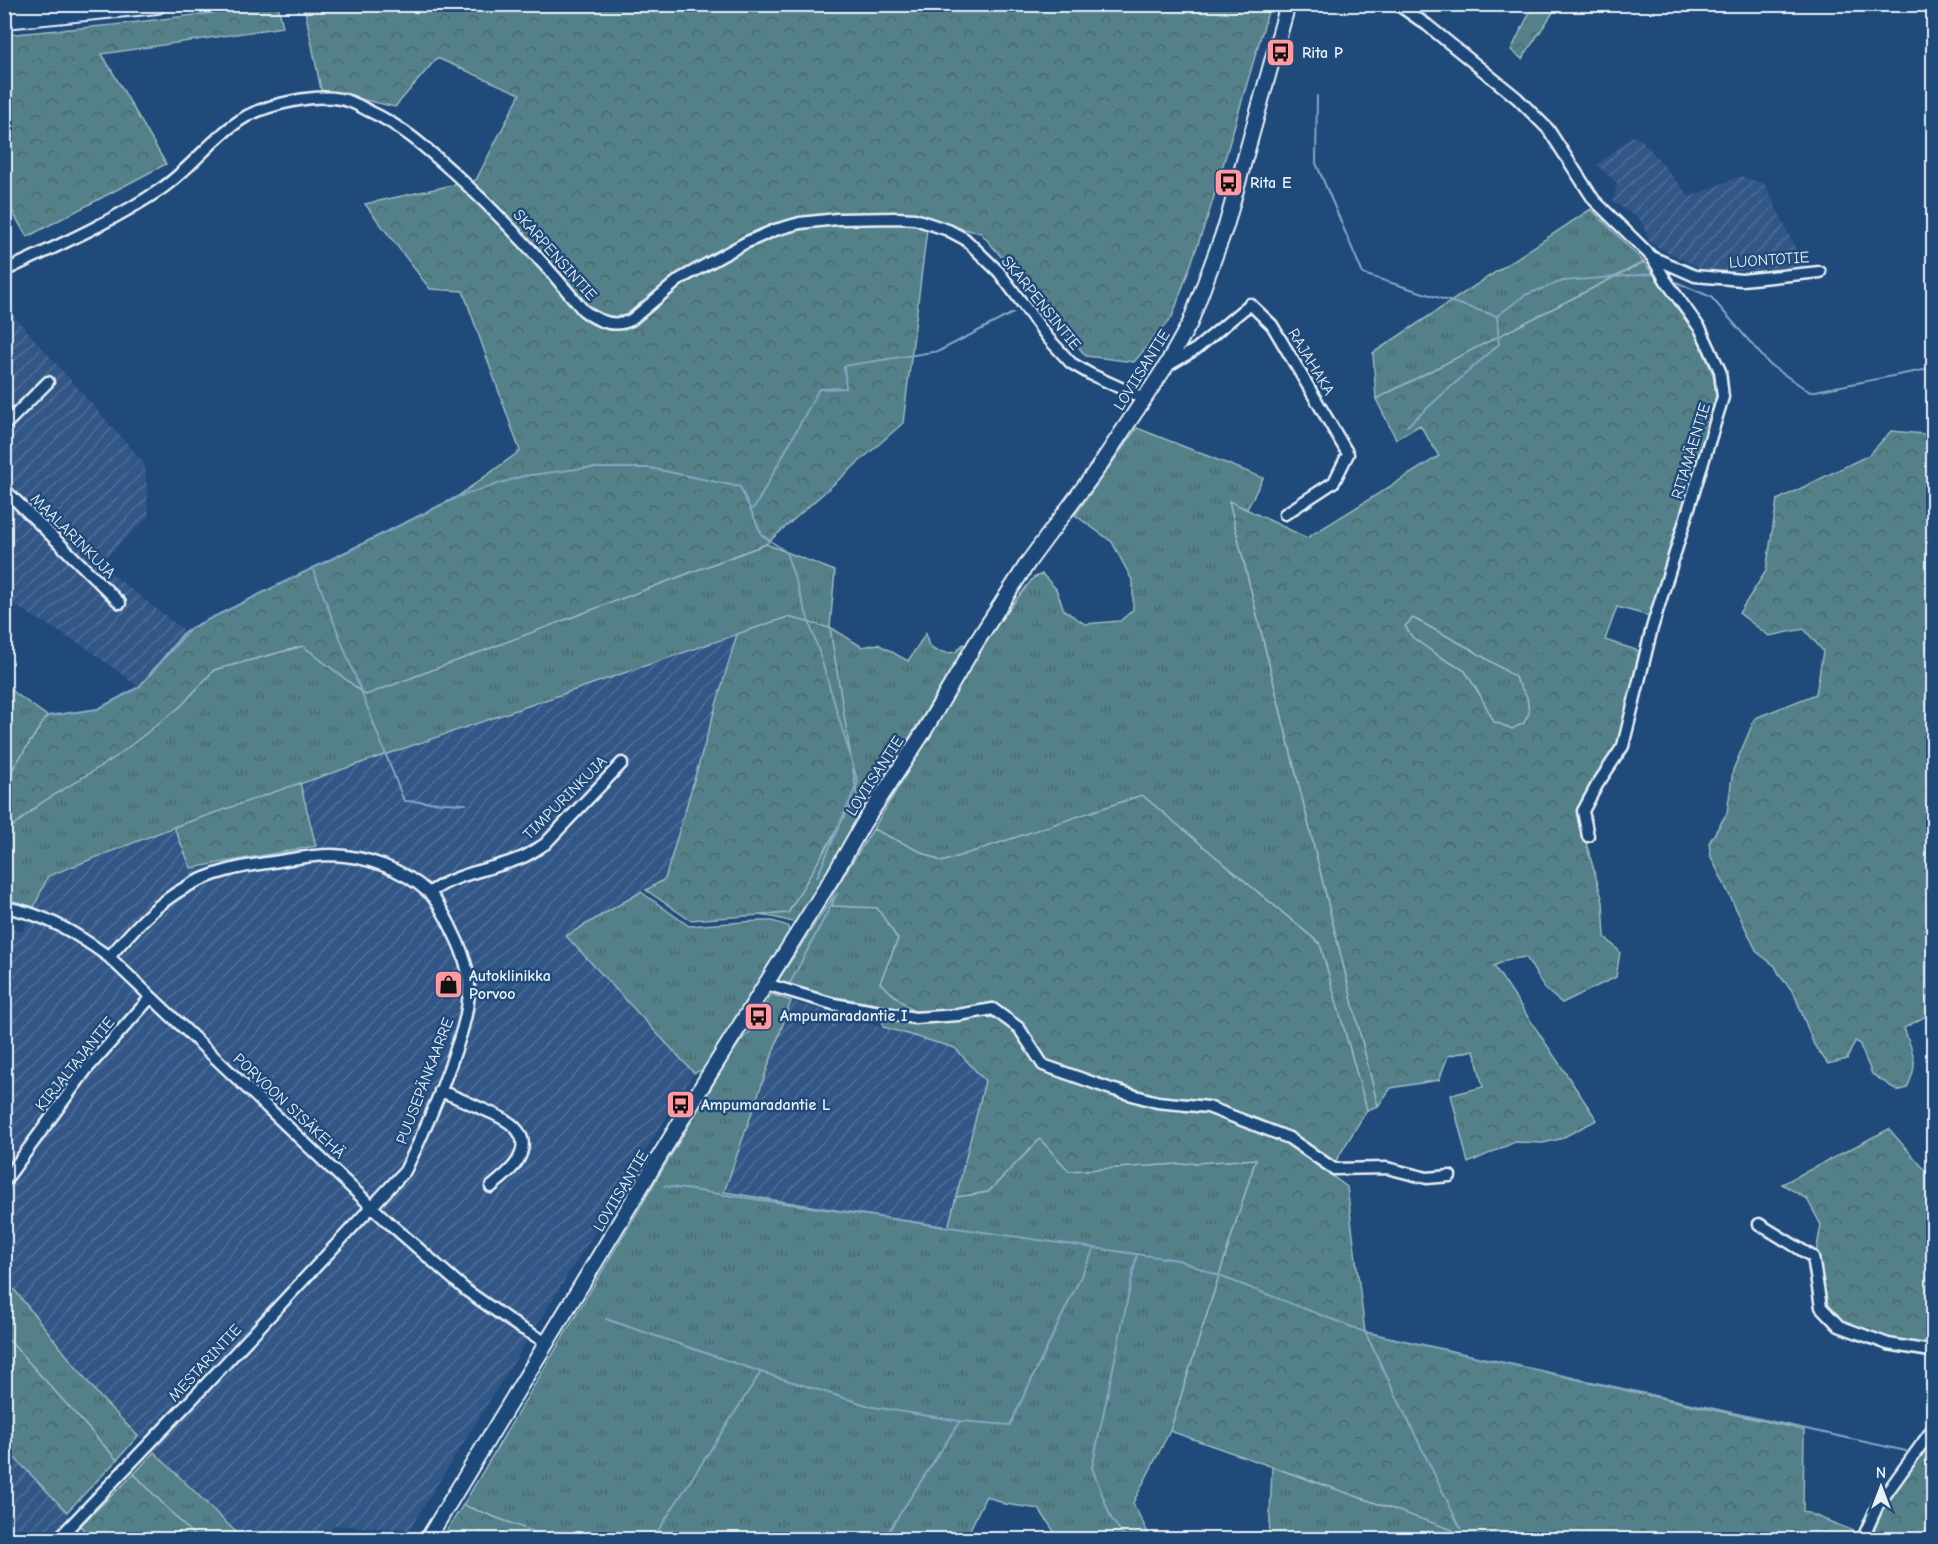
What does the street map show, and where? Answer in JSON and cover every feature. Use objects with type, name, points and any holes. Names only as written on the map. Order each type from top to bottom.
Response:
[{"type":"highway","points":[[4,19],[158,4]]},
{"type":"main road","name":"LOVIISANTIE","points":[[427,1539],[864,824],[923,733],[976,643],[1029,561],[1166,366],[1190,323],[1226,226],[1288,4]]},
{"type":"street","name":"RITAMÄENTIE","points":[[1397,4],[1427,25],[1517,98],[1548,129],[1594,200],[1652,257],[1701,330],[1720,371],[1723,397],[1652,628],[1623,746],[1583,811],[1588,836]]},
{"type":"street","name":"SKARPENSINTIE","points":[[4,271],[103,224],[154,194],[186,169],[226,131],[248,116],[294,101],[341,99],[382,117],[411,135],[493,208],[583,310],[601,321],[616,324],[631,320],[680,279],[745,243],[775,230],[800,223],[837,219],[915,219],[948,230],[965,239],[999,272],[1048,338],[1071,363],[1145,399]]},
{"type":"street","name":"LUONTOTIE","points":[[1652,257],[1695,276],[1742,280],[1820,272]]},
{"type":"street","name":"RAJAHAKA","points":[[1166,366],[1196,349],[1250,304],[1272,325],[1348,454],[1334,482],[1285,514]]},
{"type":"street","points":[[4,426],[48,382]]},
{"type":"street","name":"MAALARINKUJA","points":[[4,489],[120,603]]},
{"type":"street","name":"TIMPURINKUJA","points":[[429,893],[440,885],[457,878],[522,858],[534,852],[545,844],[622,763]]},
{"type":"street","name":"PUUSEPÄNKAARRE","points":[[109,957],[146,916],[165,900],[186,887],[224,871],[308,856],[350,857],[386,867],[403,875],[429,893],[449,924],[461,949],[469,986],[464,1024],[425,1130],[405,1171],[373,1206]]},
{"type":"street","name":"PORVOON SISÄKEHÄ","points":[[4,907],[41,916],[60,925],[109,957],[388,1222],[467,1291],[519,1327],[546,1342]]},
{"type":"street","points":[[766,984],[833,1004],[915,1018],[958,1015],[993,1009],[1019,1028],[1043,1065],[1110,1089],[1157,1102],[1208,1107],[1288,1138],[1334,1169],[1387,1168],[1427,1178],[1450,1176]]},
{"type":"street","name":"KIRJALTAJANTIE","points":[[4,1182],[86,1070],[151,997]]},
{"type":"street","points":[[440,1091],[503,1118],[519,1132],[522,1143],[519,1158],[513,1167],[491,1187]]},
{"type":"street","name":"MESTARINTIE","points":[[57,1539],[373,1206]]},
{"type":"street","points":[[1759,1224],[1813,1257],[1821,1307],[1839,1326],[1888,1344],[1934,1353]]},
{"type":"street","points":[[1862,1539],[1878,1505],[1934,1427]]},
{"type":"shaded area","points":[[1632,136],[1641,139],[1690,197],[1740,176],[1765,184],[1804,266],[1727,272],[1700,268],[1650,243],[1641,221],[1613,201],[1617,183],[1597,165]]},
{"type":"shaded area","points":[[12,314],[145,464],[149,516],[99,564],[185,631],[139,687],[86,648],[14,605],[5,597],[4,321]]},
{"type":"shaded area","points":[[737,634],[665,879],[566,936],[694,1073],[409,1530],[334,1525],[321,1539],[242,1539],[101,1399],[5,1278],[5,927],[22,932],[48,876],[174,827],[191,868],[315,846],[300,783]]},
{"type":"shaded area","points":[[791,1001],[955,1048],[986,1081],[948,1228],[724,1192]]},
{"type":"shaded area","points":[[4,1448],[67,1512],[93,1539],[5,1539]]},
{"type":"green space","points":[[278,5],[283,27],[102,54],[166,164],[27,237],[5,199],[5,35],[113,25]]},
{"type":"green space","points":[[304,5],[1270,5],[1209,213],[1172,317],[1134,362],[1086,356],[981,233],[928,221],[903,423],[766,544],[366,695],[303,646],[214,670],[181,706],[116,757],[41,803],[5,833],[5,781],[47,716],[98,709],[139,687],[185,631],[454,499],[520,451],[463,291],[430,289],[365,204],[476,180],[520,94],[437,58],[395,107],[321,90]]},
{"type":"green space","points":[[1523,5],[1558,5],[1522,59],[1511,50],[1531,10]]},
{"type":"green space","points":[[1591,209],[1644,262],[1376,399],[1373,353]]},
{"type":"green space","points":[[1644,262],[1694,330],[1713,374],[1716,397],[1650,616],[1617,607],[1605,640],[1639,651],[1619,743],[1580,809],[1583,832],[1603,902],[1605,937],[1620,952],[1616,977],[1562,1003],[1546,990],[1526,957],[1506,960],[1494,966],[1597,1120],[1560,1139],[1543,1143],[1515,1142],[1468,1163],[1451,1095],[1483,1087],[1474,1050],[1448,1056],[1439,1080],[1391,1088],[1378,1106],[1229,501],[1307,538],[1439,456],[1420,425],[1396,439],[1376,399]],"holes":[[[1413,618],[1471,649],[1514,676],[1527,697],[1529,713],[1524,723],[1512,729],[1494,722],[1465,671],[1412,637],[1405,626]]]},
{"type":"green space","points":[[1137,428],[1263,478],[1247,509],[1229,502],[1378,1106],[1367,1110],[1320,944],[1142,795],[942,862],[873,829],[994,629],[1033,578],[1042,574],[1056,589],[1064,610],[1085,624],[1120,621],[1133,610],[1133,582],[1112,542],[1075,515]]},
{"type":"green space","points":[[1891,431],[1934,435],[1933,1012],[1904,1028],[1914,1064],[1907,1088],[1898,1091],[1872,1074],[1859,1043],[1855,1041],[1847,1059],[1828,1064],[1814,1045],[1794,993],[1775,966],[1757,952],[1711,857],[1709,843],[1727,813],[1733,770],[1755,718],[1816,694],[1823,651],[1804,629],[1769,636],[1739,613],[1766,571],[1777,500],[1869,455]]},
{"type":"green space","points":[[766,544],[835,571],[830,627],[862,647],[878,644],[908,661],[926,633],[928,644],[934,650],[947,653],[956,652],[963,644],[966,645],[796,923],[757,915],[788,913],[818,859],[788,617],[174,827],[48,876],[34,907],[5,899],[5,833],[41,803],[181,706],[214,670],[303,646],[366,695]]},
{"type":"green space","points":[[788,617],[830,628],[857,795],[788,913],[690,920],[646,890],[665,879],[737,634]]},
{"type":"green space","points":[[1413,618],[1471,649],[1514,676],[1527,696],[1529,713],[1524,723],[1512,729],[1494,722],[1465,671],[1412,637],[1405,626]]},
{"type":"green space","points":[[8,688],[47,716],[5,781],[4,693]]},
{"type":"green space","points":[[300,783],[316,846],[191,868],[174,827]]},
{"type":"green space","points":[[1142,795],[1320,944],[1367,1110],[1334,1164],[1208,1102],[1155,1096],[1105,1082],[1046,1060],[1023,1024],[994,1002],[958,1009],[913,1011],[880,983],[898,939],[877,908],[833,906],[832,898],[836,888],[873,829],[942,862]]},
{"type":"green space","points":[[641,892],[689,926],[772,921],[788,926],[789,933],[705,1069],[694,1073],[566,936]]},
{"type":"green space","points":[[832,898],[833,906],[877,907],[898,939],[880,983],[913,1011],[831,996],[777,982]]},
{"type":"green space","points":[[771,994],[791,1001],[724,1192],[948,1228],[956,1197],[988,1192],[1040,1139],[1069,1171],[1256,1159],[1170,1431],[1133,1503],[1151,1539],[1059,1539],[1039,1509],[1005,1504],[986,1496],[965,1540],[552,1539],[463,1505],[729,1058],[744,1037],[756,1026]]},
{"type":"green space","points":[[989,1014],[1015,1031],[1039,1068],[1109,1094],[1157,1106],[1205,1112],[1284,1141],[1347,1187],[1365,1332],[1804,1430],[1803,1511],[1856,1532],[1852,1539],[1457,1539],[1453,1530],[1170,1431],[1256,1159],[1069,1171],[1040,1139],[988,1192],[956,1197],[985,1081],[955,1048],[883,1027],[882,1017],[918,1023],[963,1020]]},
{"type":"green space","points":[[1889,1129],[1933,1179],[1933,1350],[1892,1341],[1840,1323],[1830,1312],[1816,1253],[1821,1225],[1807,1199],[1782,1184]]},
{"type":"green space","points":[[5,1278],[100,1397],[138,1436],[117,1460],[5,1336]]},
{"type":"green space","points":[[5,1336],[117,1460],[67,1512],[5,1448]]},
{"type":"green space","points":[[1933,1434],[1933,1526],[1916,1539],[1865,1540],[1881,1507]]},
{"type":"green space","points":[[154,1452],[243,1539],[197,1539],[134,1474]]},
{"type":"green space","points":[[1272,1467],[1454,1530],[1457,1539],[1269,1540]]},
{"type":"green space","points":[[134,1474],[197,1539],[93,1539],[80,1526]]},
{"type":"green space","points":[[463,1505],[552,1539],[441,1539]]},
{"type":"waterway","points":[[1317,96],[1316,163],[1363,274],[1497,316]]},
{"type":"waterway","points":[[1407,426],[1499,344],[1497,316],[1525,295],[1563,281],[1653,274]]},
{"type":"waterway","points":[[1676,282],[1711,297],[1770,365],[1810,392],[1934,368]]},
{"type":"waterway","points":[[751,510],[756,505],[819,389],[846,388],[844,366],[939,351],[1013,313]]},
{"type":"waterway","points":[[47,716],[98,709],[139,687],[191,628],[457,497],[523,476],[585,468],[650,468],[740,487],[762,535],[786,552],[858,782],[817,877]]},
{"type":"waterway","points":[[313,569],[404,801],[466,804]]},
{"type":"waterway","points":[[788,987],[837,894]]},
{"type":"waterway","points":[[664,1186],[1178,1260],[1365,1332],[1906,1451]]},
{"type":"waterway","points":[[606,1319],[761,1372],[873,1407],[960,1421],[1010,1425],[1094,1249]]},
{"type":"waterway","points":[[1127,1540],[1111,1518],[1092,1468],[1137,1254]]},
{"type":"waterway","points":[[1365,1332],[1461,1529]]},
{"type":"waterway","points":[[652,1540],[761,1372]]},
{"type":"waterway","points":[[883,1540],[960,1421]]},
{"type":"waterway","points":[[1929,1460],[1934,1460]]},
{"type":"place","name":"Rita P","points":[[1281,53]]},
{"type":"place","name":"Rita E","points":[[1229,183]]},
{"type":"place","name":"Autoklinikka Porvoo","points":[[448,985]]},
{"type":"place","name":"Ampumaradantie I","points":[[759,1016]]},
{"type":"place","name":"Ampumaradantie L","points":[[680,1105]]}]
